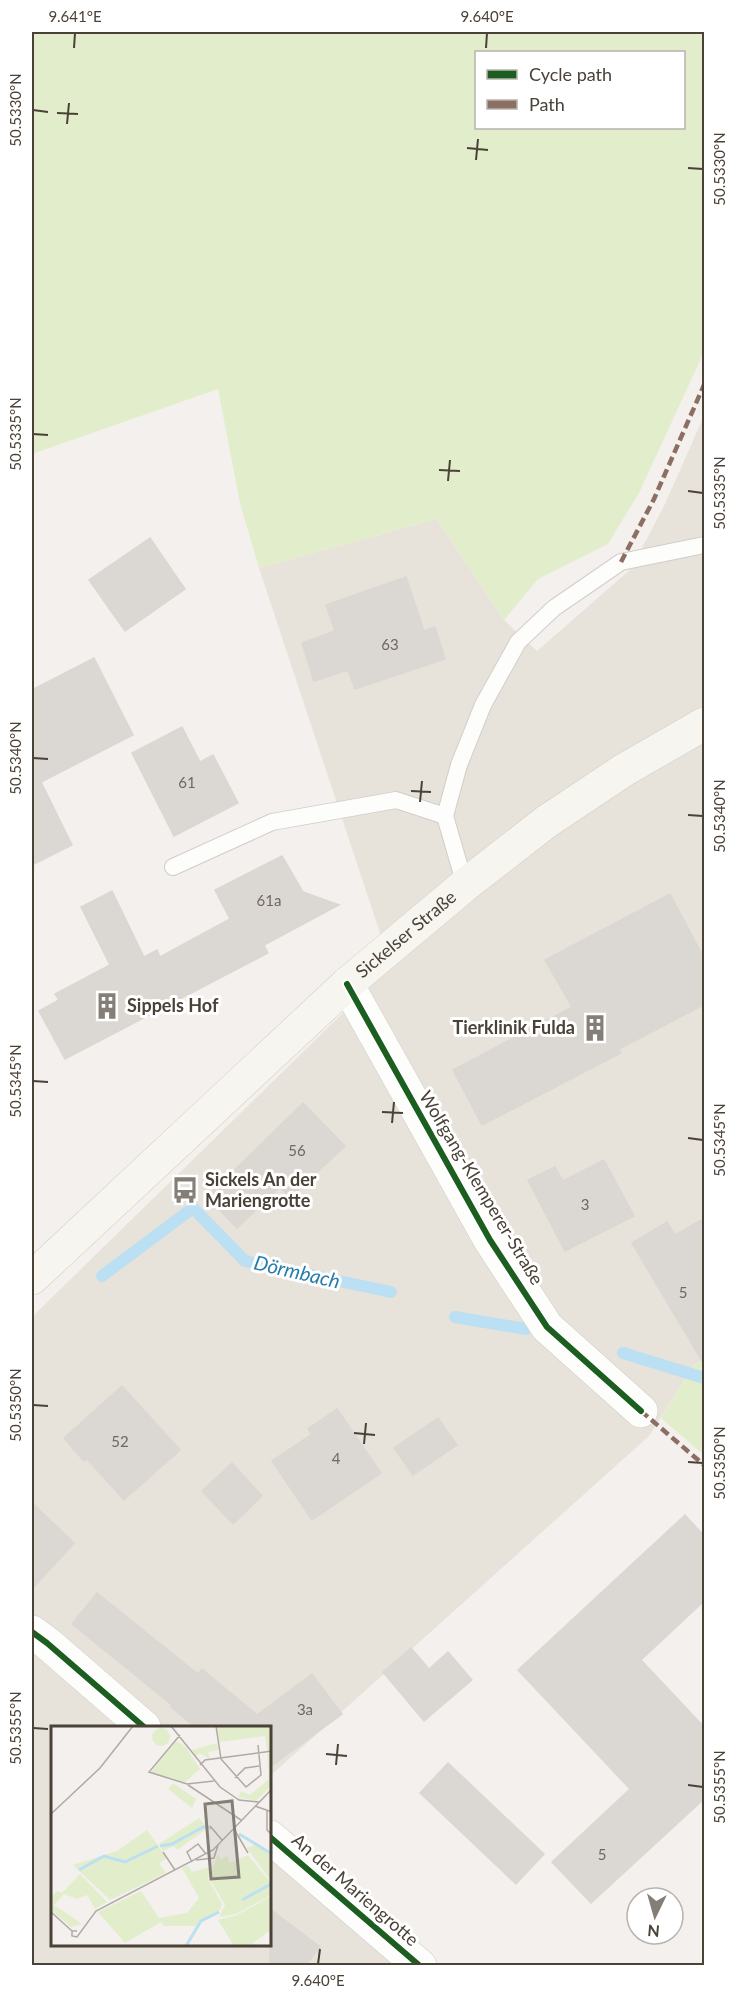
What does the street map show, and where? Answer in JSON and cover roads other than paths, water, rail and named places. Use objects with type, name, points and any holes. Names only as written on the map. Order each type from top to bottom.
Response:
[{"type":"main road","name":"Sickelser Straße","points":[[32,1278],[347,984],[465,885],[546,822],[624,770],[705,724]]},
{"type":"street","name":"Wolfgang-Klemperer-Straße","points":[[347,984],[490,1240],[547,1327],[641,1411]]},
{"type":"street","points":[[32,1632],[143,1726]]},
{"type":"street","name":"An der Mariengrotte","points":[[272,1839],[420,1965]]},
{"type":"lane","points":[[465,885],[445,816],[459,765],[483,705],[518,642],[554,608],[621,562],[705,545]]},
{"type":"lane","points":[[173,867],[272,822],[396,800],[445,816]]},
{"type":"waterway","name":"Dörmbach","points":[[102,1276],[193,1208],[245,1261],[391,1292]]},
{"type":"waterway","name":"Dörmbach","points":[[455,1317],[526,1329]]},
{"type":"waterway","name":"Dörmbach","points":[[623,1353],[704,1378]]},
{"type":"place","name":"Sippels Hof","points":[[107,1006]]},
{"type":"place","name":"Tierklinik Fulda","points":[[595,1028]]},
{"type":"place","name":"Sickels An der Mariengrotte","points":[[185,1190]]}]
